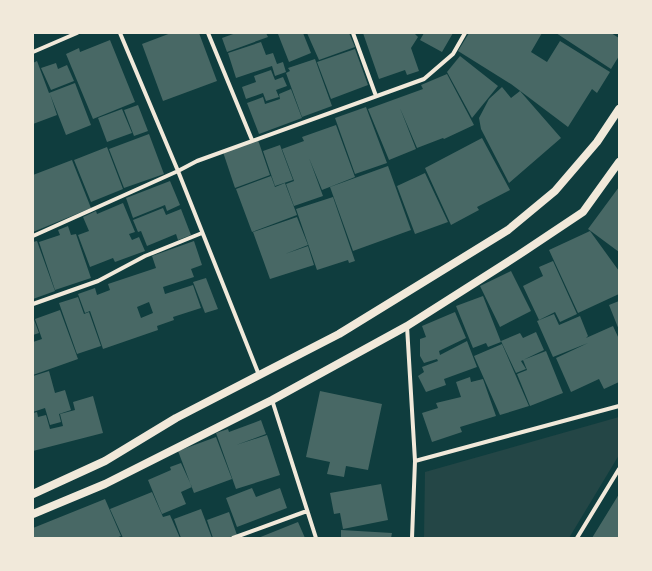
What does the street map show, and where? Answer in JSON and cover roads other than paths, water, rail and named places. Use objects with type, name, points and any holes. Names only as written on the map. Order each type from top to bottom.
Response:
[{"type":"main road","points":[[33,494],[106,461],[176,418],[339,334],[508,230],[555,191],[596,142],[619,109]]},
{"type":"main road","points":[[33,514],[105,484],[272,400],[407,326],[583,212],[619,162]]},
{"type":"street","points":[[33,52],[77,33]]},
{"type":"street","points":[[120,33],[178,171],[260,375]]},
{"type":"street","points":[[208,33],[252,140]]},
{"type":"street","points":[[353,33],[376,96]]},
{"type":"street","points":[[33,236],[197,161],[424,79],[453,54],[465,33]]},
{"type":"street","points":[[33,304],[98,281],[145,256],[202,233]]},
{"type":"street","points":[[407,326],[415,461],[412,538]]},
{"type":"street","points":[[272,400],[316,538]]},
{"type":"street","points":[[415,461],[619,406]]},
{"type":"street","points":[[577,538],[619,469]]},
{"type":"street","points":[[233,538],[307,511]]}]
